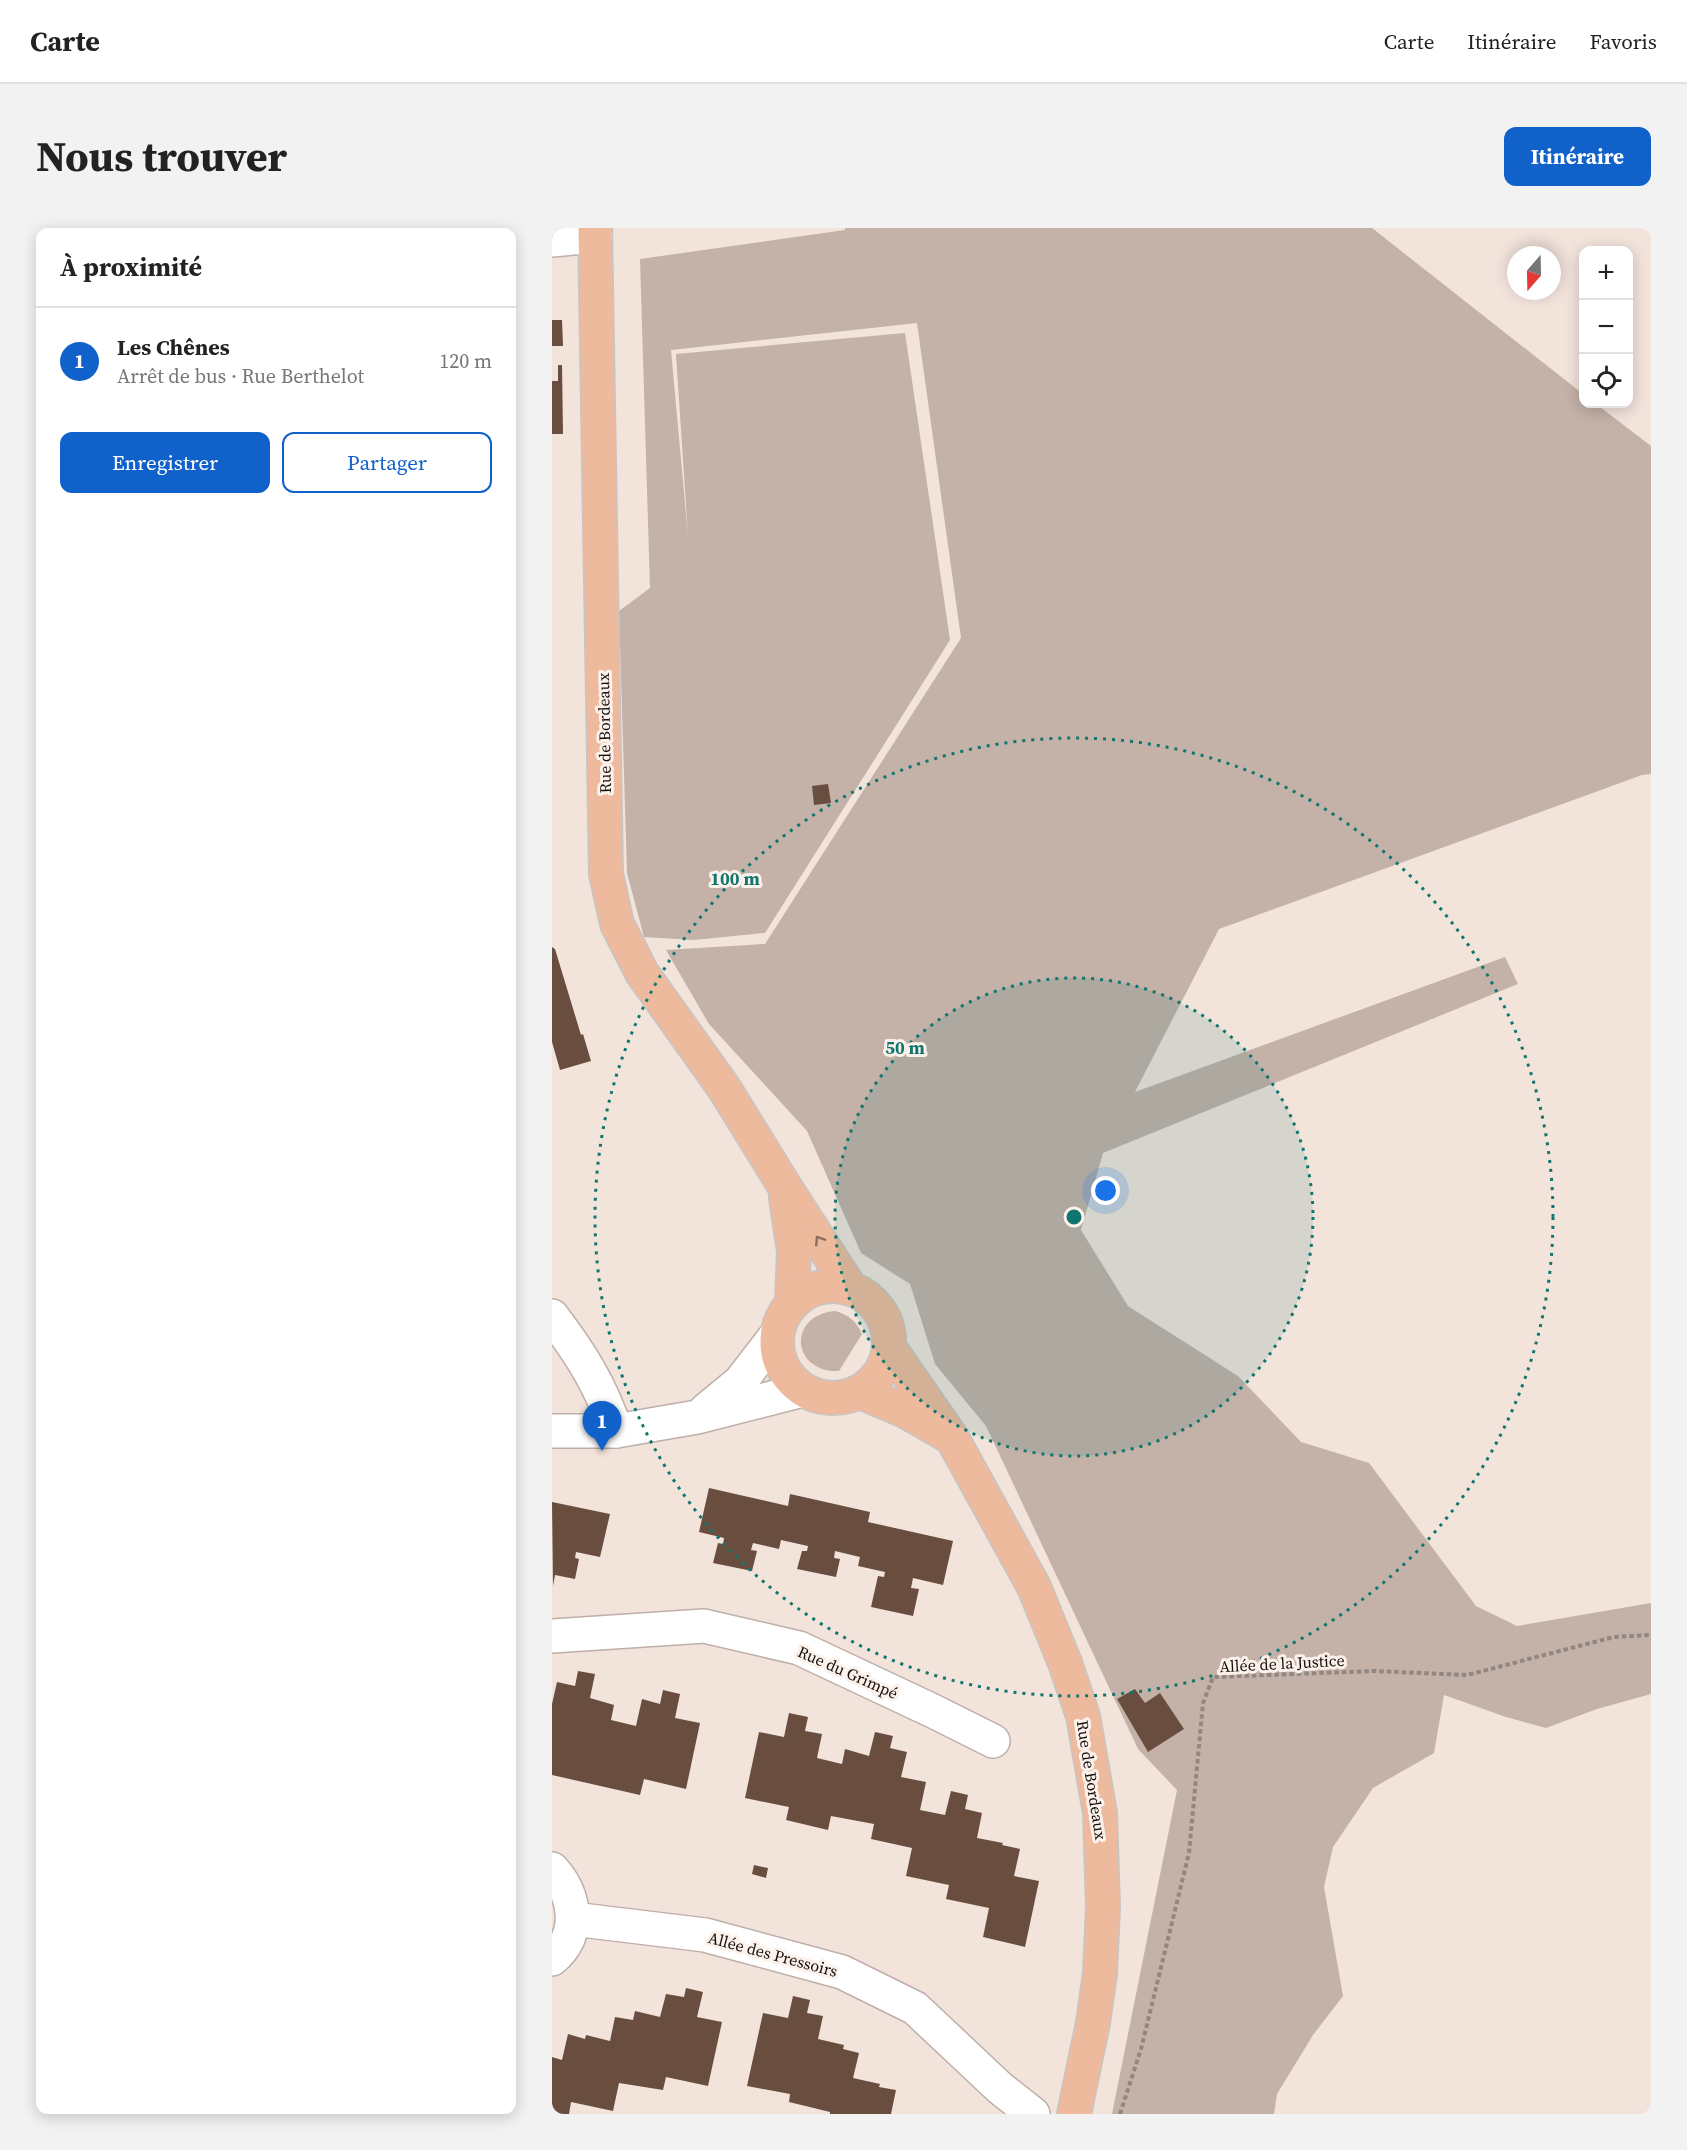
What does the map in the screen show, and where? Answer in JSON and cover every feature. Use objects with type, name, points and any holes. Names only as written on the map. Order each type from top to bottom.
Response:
[{"type":"main road","name":"Rue de Bordeaux","points":[[595,232],[606,874],[617,924],[642,973],[724,1088],[851,1289]]},
{"type":"main road","name":"Rue de Bordeaux","points":[[785,1187],[794,1251],[792,1304]]},
{"type":"main road","points":[[835,1286],[851,1289],[875,1305],[886,1325],[889,1347],[885,1365],[875,1380],[860,1392],[831,1399],[817,1396],[803,1390],[791,1380],[782,1366],[777,1350],[777,1334],[782,1318],[792,1304],[804,1294],[819,1288],[835,1286]]},
{"type":"main road","name":"Rue de Bordeaux","points":[[889,1347],[952,1438],[1034,1587],[1065,1663],[1083,1716],[1100,1813],[1102,1937],[1093,2024],[1074,2114]]},
{"type":"main road","points":[[860,1392],[905,1411],[952,1438]]},
{"type":"street","points":[[552,240],[595,232]]},
{"type":"street","points":[[552,1316],[578,1350],[606,1400],[616,1431]]},
{"type":"street","points":[[698,1418],[740,1382],[777,1334]]},
{"type":"street","points":[[552,1431],[616,1431],[698,1418],[803,1390]]},
{"type":"street","name":"Rue du Grimpé","points":[[552,1636],[704,1626],[799,1648],[993,1741]]},
{"type":"street","points":[[552,1869],[562,1880],[571,1899],[573,1919],[568,1938],[552,1959]]},
{"type":"street","name":"Allée des Pressoirs","points":[[573,1919],[705,1935],[842,1972],[915,2008],[1000,2088],[1032,2114]]},
{"type":"path","name":"Allée de la Justice","points":[[1120,2114],[1141,2049],[1189,1853],[1203,1703],[1213,1677],[1374,1671],[1467,1676],[1614,1637],[1651,1635]]},
{"type":"shaded area","points":[[845,228],[1372,228],[1579,391],[1579,408],[1601,408],[1651,446],[1651,774],[1642,775],[1219,929],[1135,1092],[1505,957],[1518,984],[1103,1153],[1081,1230],[1128,1306],[1238,1376],[1301,1442],[1369,1463],[1476,1606],[1517,1626],[1651,1603],[1651,1694],[1597,1709],[1546,1728],[1506,1717],[1444,1695],[1434,1753],[1373,1788],[1333,1847],[1324,1887],[1343,1996],[1313,2035],[1277,2094],[1274,2114],[1112,2114],[1177,1790],[1138,1749],[986,1426],[935,1364],[910,1284],[861,1253],[807,1131],[709,1024],[666,950],[765,944],[961,638],[917,323],[671,350],[688,536],[676,354],[905,333],[950,640],[765,933],[694,940],[644,937],[627,873],[619,611],[650,588],[640,259],[845,230]]},
{"type":"shaded area","points":[[835,1311],[852,1319],[862,1334],[839,1371],[823,1369],[811,1363],[804,1354],[801,1343],[803,1332],[809,1322],[819,1315]]},
{"type":"building","points":[[552,320],[562,320],[563,346],[552,346]]},
{"type":"building","points":[[558,365],[562,365],[563,434],[552,434],[552,381],[558,381]]},
{"type":"building","points":[[828,784],[831,803],[814,805],[812,786]]},
{"type":"building","points":[[552,947],[555,949],[591,1061],[560,1070],[552,1042]]},
{"type":"building","points":[[709,1488],[788,1506],[790,1494],[870,1512],[868,1522],[953,1541],[943,1585],[913,1578],[911,1588],[919,1589],[913,1616],[871,1607],[878,1576],[884,1577],[885,1572],[858,1566],[860,1557],[835,1551],[834,1558],[840,1559],[836,1577],[797,1569],[802,1551],[807,1551],[808,1546],[781,1540],[779,1549],[753,1543],[751,1550],[757,1551],[752,1571],[713,1563],[718,1543],[723,1544],[724,1538],[699,1532]]},
{"type":"building","points":[[552,1502],[610,1514],[600,1557],[576,1552],[575,1558],[579,1559],[575,1579],[555,1575],[553,1586]]},
{"type":"building","points":[[578,1671],[595,1674],[590,1698],[614,1705],[611,1720],[636,1726],[642,1699],[660,1704],[663,1690],[680,1694],[675,1718],[700,1723],[686,1789],[644,1779],[640,1795],[552,1775],[552,1704],[557,1682],[575,1686]]},
{"type":"building","points":[[1135,1689],[1145,1703],[1160,1693],[1184,1729],[1148,1752],[1117,1699]]},
{"type":"building","points":[[789,1713],[808,1717],[805,1731],[822,1734],[817,1758],[842,1764],[845,1749],[869,1756],[875,1732],[893,1736],[890,1748],[907,1752],[901,1777],[926,1782],[920,1810],[945,1815],[951,1791],[968,1795],[965,1809],[982,1813],[977,1838],[1020,1849],[1014,1876],[1039,1881],[1025,1947],[983,1937],[989,1908],[946,1899],[949,1885],[906,1876],[912,1848],[871,1839],[874,1824],[831,1816],[828,1830],[786,1820],[789,1807],[745,1798],[759,1732],[784,1737]]},
{"type":"building","points":[[754,1865],[768,1868],[766,1878],[752,1874]]},
{"type":"building","points":[[686,1988],[703,1992],[697,2017],[722,2022],[708,2086],[666,2077],[663,2090],[619,2083],[613,2111],[571,2102],[569,2114],[552,2114],[552,2057],[562,2060],[568,2034],[585,2039],[586,2035],[610,2041],[615,2017],[633,2020],[635,2011],[660,2017],[666,1994],[684,1997]]},
{"type":"building","points":[[793,1996],[810,2000],[807,2013],[823,2016],[818,2039],[844,2045],[843,2049],[859,2053],[853,2078],[896,2090],[891,2114],[830,2114],[830,2112],[789,2102],[790,2094],[747,2086],[763,2013],[788,2018]]},
{"type":"place","name":"Les Chênes","points":[[602,1451]]}]
